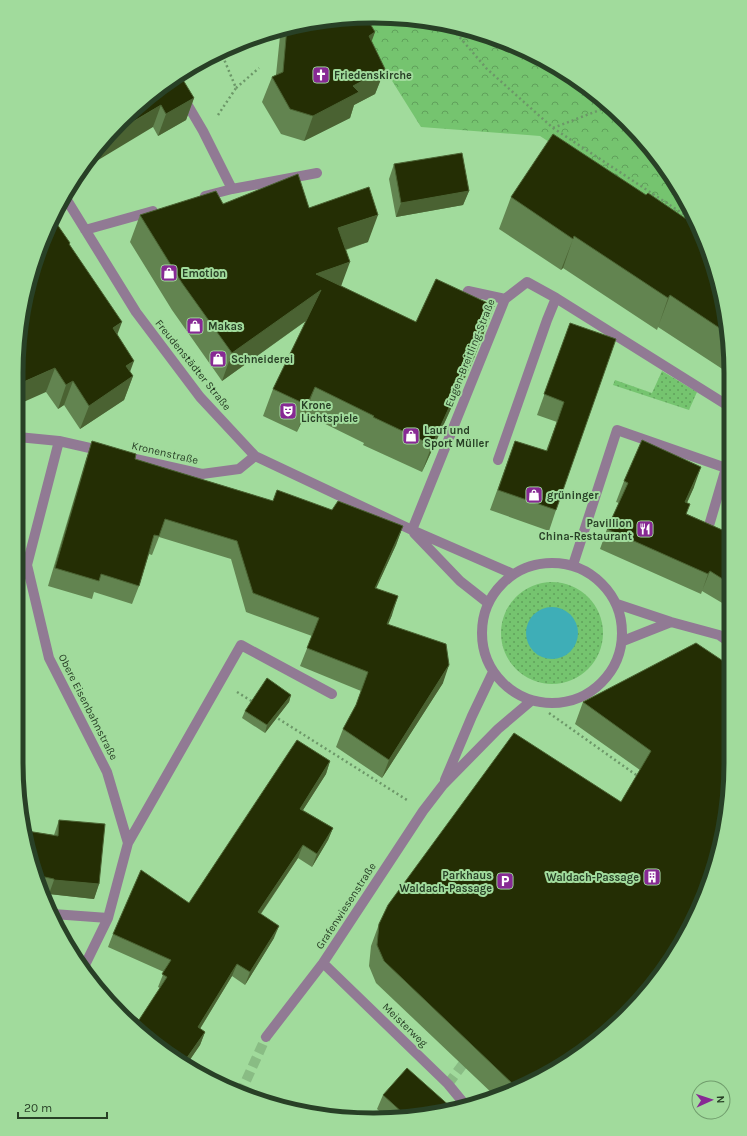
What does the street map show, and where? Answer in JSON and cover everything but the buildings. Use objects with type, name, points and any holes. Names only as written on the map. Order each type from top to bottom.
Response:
[{"type":"street","points":[[176,86],[203,131],[232,189]]},
{"type":"street","points":[[195,199],[232,189],[317,173]]},
{"type":"street","name":"Freudenstädter Straße","points":[[68,202],[136,312],[200,397],[255,456],[412,530],[513,574]]},
{"type":"street","points":[[85,230],[166,207]]},
{"type":"street","name":"Eugen-Breitling-Straße","points":[[412,530],[505,299],[527,282],[556,298],[724,403]]},
{"type":"street","points":[[457,312],[468,291],[505,299]]},
{"type":"street","points":[[498,460],[556,298]]},
{"type":"street","points":[[573,565],[617,430],[724,467]]},
{"type":"street","name":"Kronenstraße","points":[[23,437],[59,441],[202,474],[239,469],[255,456]]},
{"type":"street","name":"Obere Eisenbahnstraße","points":[[59,441],[27,565],[49,658],[107,772],[128,843]]},
{"type":"street","points":[[708,529],[724,475]]},
{"type":"street","name":"Freudenstädter Straße","points":[[412,530],[460,580],[488,603]]},
{"type":"street","points":[[556,562],[573,565],[594,576],[607,588],[617,604],[622,622],[623,641],[617,662],[604,681],[587,695],[566,702],[544,703],[531,701],[505,686],[493,672],[484,650],[482,626],[488,603],[498,586],[513,574],[533,564],[556,562]]},
{"type":"street","points":[[617,604],[671,622],[719,635],[724,638]]},
{"type":"street","points":[[623,641],[671,622]]},
{"type":"street","points":[[86,963],[108,918],[128,843],[241,645],[332,694]]},
{"type":"street","name":"Grafenwiesenstraße","points":[[442,785],[493,672]]},
{"type":"street","name":"Grafenwiesenstraße","points":[[266,1037],[323,963],[442,785],[498,729],[531,701]]},
{"type":"street","points":[[57,914],[108,918]]},
{"type":"street","name":"Meisterweg","points":[[323,963],[448,1084],[462,1101]]},
{"type":"path","points":[[456,33],[487,69],[553,128],[688,218]]},
{"type":"path","points":[[224,57],[236,88]]},
{"type":"path","points":[[203,131],[210,125],[236,88],[259,68]]},
{"type":"path","points":[[553,128],[603,109]]},
{"type":"path","points":[[220,681],[253,702]]},
{"type":"path","points":[[531,701],[645,781]]},
{"type":"path","points":[[273,715],[424,811]]},
{"type":"green space","points":[[374,23],[419,26],[464,35],[508,50],[549,70],[587,95],[605,110],[637,142],[652,160],[677,198],[697,238],[540,136],[421,127],[356,24]]},
{"type":"green space","points":[[662,371],[697,392],[689,410],[613,385],[615,380],[652,393]]},
{"type":"green space","points":[[552,582],[572,586],[588,597],[599,613],[603,633],[599,653],[588,669],[572,680],[552,684],[532,680],[516,669],[505,653],[501,633],[505,613],[516,597],[532,586]]},
{"type":"water","points":[[552,607],[562,609],[570,615],[576,623],[578,633],[576,643],[570,651],[562,657],[552,659],[542,657],[534,651],[528,643],[526,633],[528,623],[534,615],[542,609]]},
{"type":"tunnel","points":[[243,1087],[266,1037]]},
{"type":"tunnel","points":[[448,1084],[470,1055]]},
{"type":"place","name":"Friedenskirche","points":[[321,75]]},
{"type":"place","name":"Emotion","points":[[169,273]]},
{"type":"place","name":"Makas","points":[[195,326]]},
{"type":"place","name":"Schneiderei","points":[[218,359]]},
{"type":"place","name":"Krone Lichtspiele","points":[[288,411]]},
{"type":"place","name":"Lauf und Sport Müller","points":[[411,436]]},
{"type":"place","name":"grüninger","points":[[534,495]]},
{"type":"place","name":"Pavillion China-Restaurant","points":[[645,529]]},
{"type":"place","name":"Waldach-Passage","points":[[652,877]]},
{"type":"place","name":"Parkhaus Waldach-Passage","points":[[505,881]]}]
